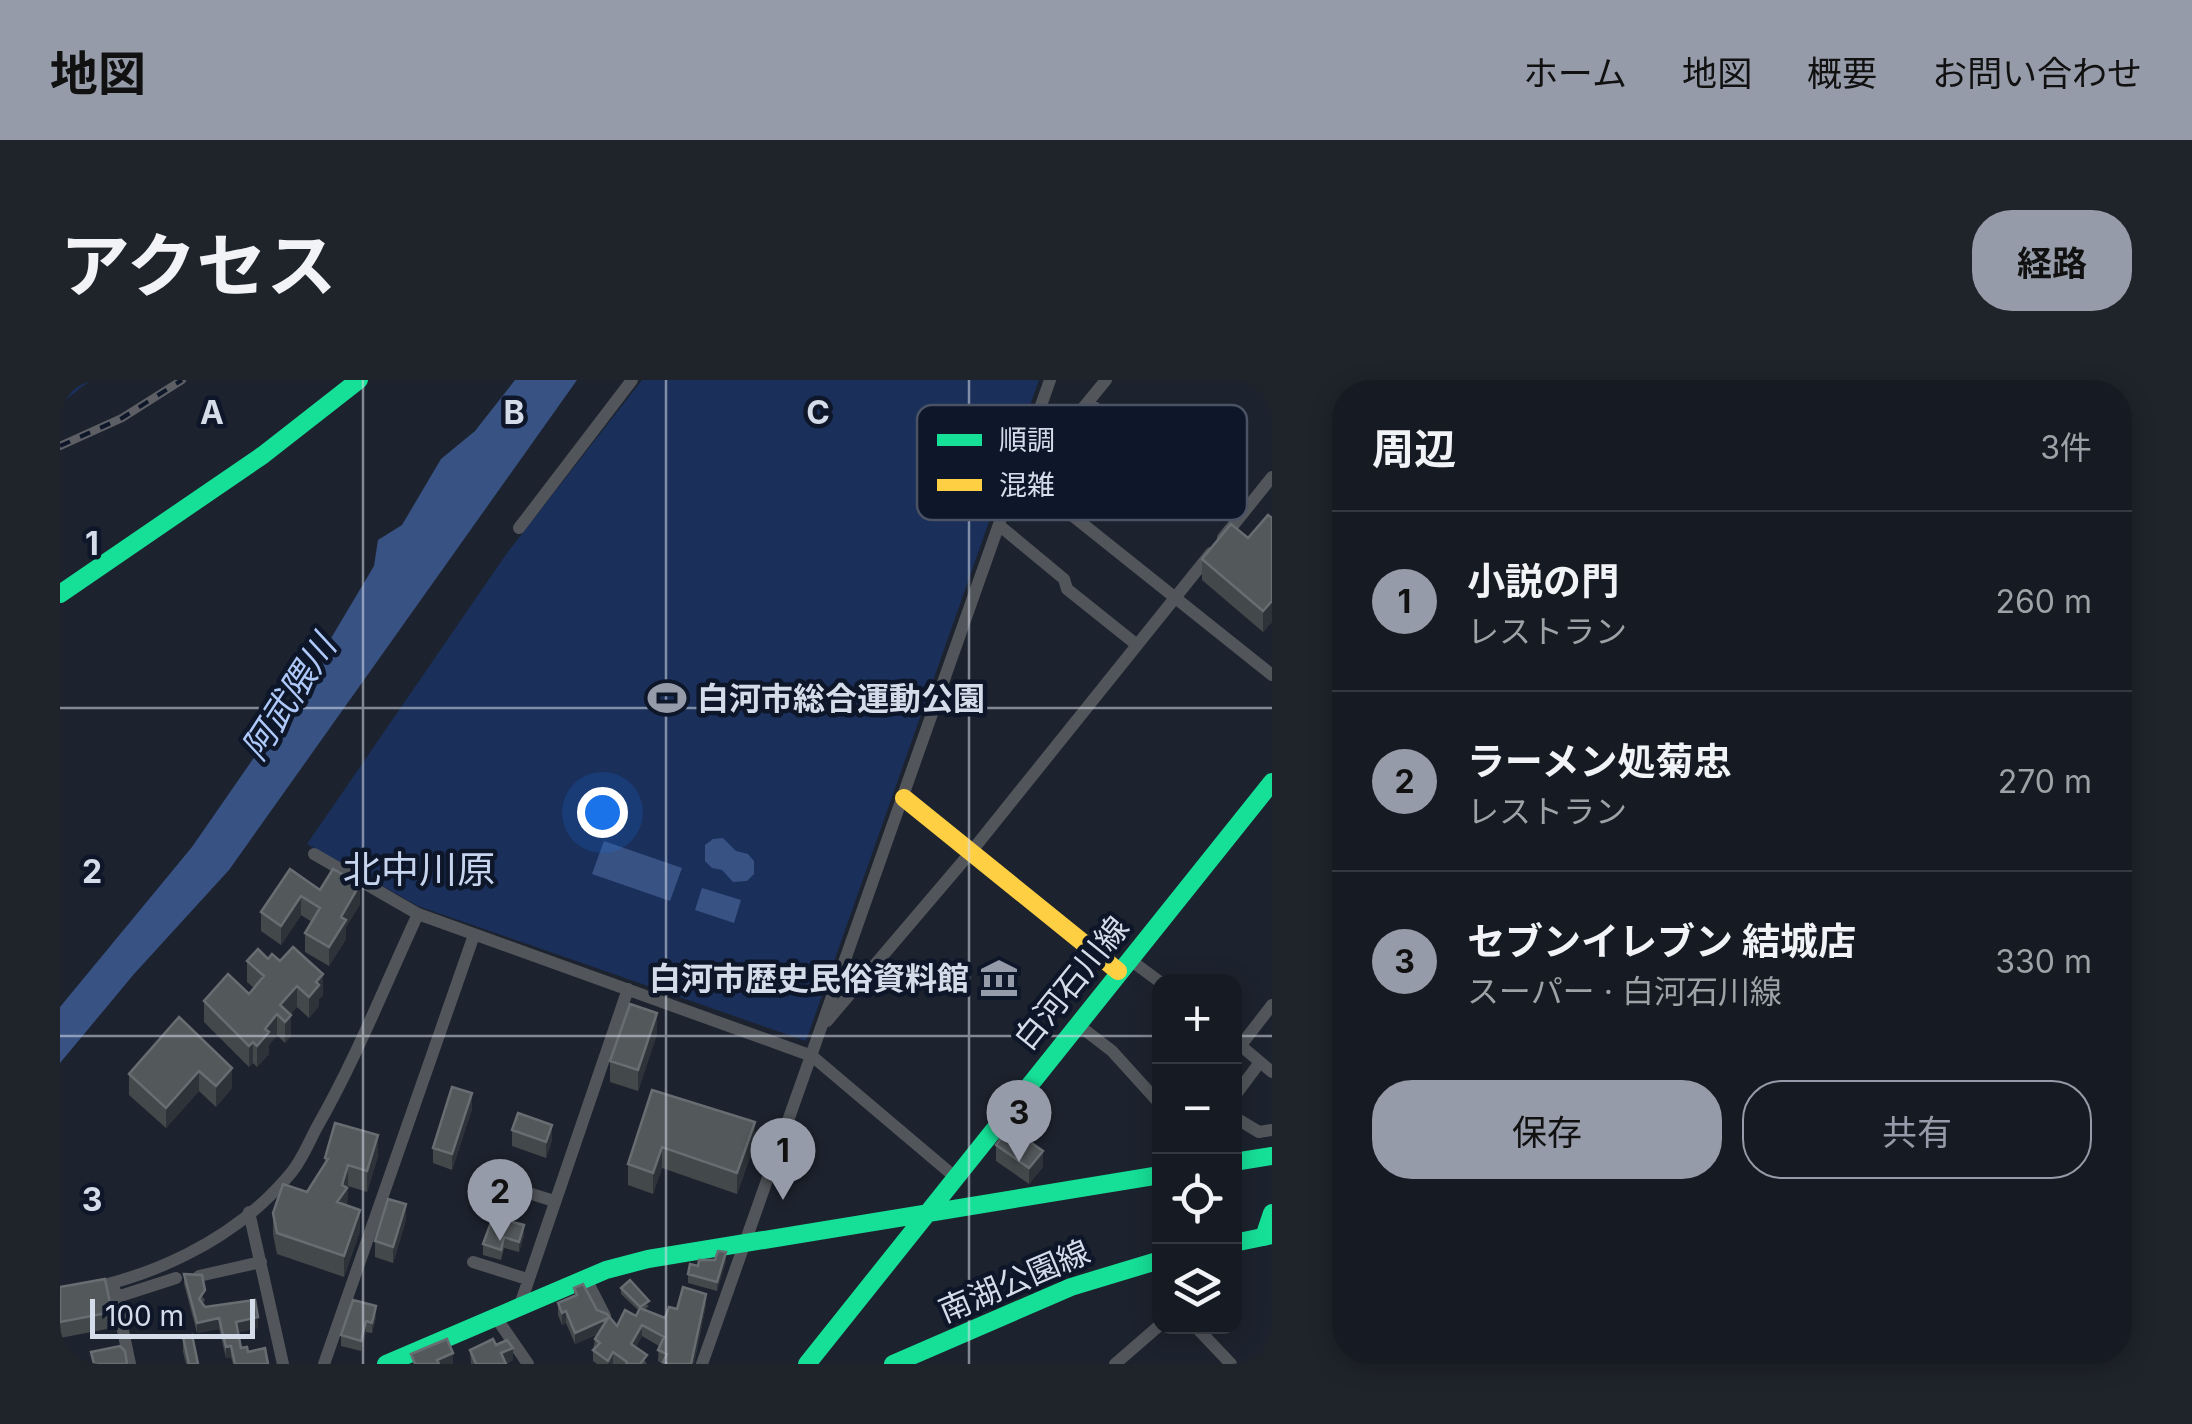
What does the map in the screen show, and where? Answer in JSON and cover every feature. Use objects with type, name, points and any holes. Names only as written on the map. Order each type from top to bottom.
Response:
[{"type":"street","points":[[60,594],[264,455],[359,380]]},
{"type":"street","points":[[519,528],[632,380]]},
{"type":"street","points":[[1041,405],[1050,380]]},
{"type":"street","points":[[1086,405],[1106,380]]},
{"type":"street","points":[[1088,402],[1092,405]]},
{"type":"street","points":[[1247,508],[1272,477]]},
{"type":"street","points":[[702,1364],[1002,520]]},
{"type":"street","points":[[1077,520],[1272,676]]},
{"type":"street","points":[[822,1028],[970,852],[1237,520]]},
{"type":"street","points":[[1000,526],[1136,645]]},
{"type":"street","name":"白河石川線","points":[[807,1364],[1272,782]]},
{"type":"street","points":[[904,798],[970,852],[1124,965],[1152,978]]},
{"type":"street","points":[[314,854],[418,914],[812,1056],[956,1176]]},
{"type":"street","points":[[115,1290],[222,1235],[292,1172],[334,1099],[418,914]]},
{"type":"street","points":[[324,1364],[474,936]]},
{"type":"street","points":[[520,1305],[628,989]]},
{"type":"street","points":[[1242,1040],[1272,1005]]},
{"type":"street","points":[[1077,1024],[1112,1051],[1152,1094]]},
{"type":"street","points":[[1242,1049],[1272,1072]]},
{"type":"street","points":[[1242,1086],[1260,1062]]},
{"type":"street","points":[[1242,1122],[1266,1134],[1272,1130]]},
{"type":"street","points":[[1242,1161],[1272,1156]]},
{"type":"street","points":[[386,1364],[520,1305],[648,1260],[1152,1176]]},
{"type":"street","points":[[500,1184],[554,1201]]},
{"type":"street","points":[[249,1212],[284,1364]]},
{"type":"street","points":[[1242,1241],[1268,1236],[1272,1213]]},
{"type":"street","points":[[199,1276],[261,1262]]},
{"type":"street","points":[[474,1262],[527,1279]]},
{"type":"street","name":"南湖公園線","points":[[893,1364],[1071,1286],[1152,1262]]},
{"type":"street","points":[[60,1294],[156,1292],[176,1278]]},
{"type":"street","points":[[586,1279],[605,1316]]},
{"type":"street","points":[[115,1290],[130,1364]]},
{"type":"street","points":[[255,1301],[270,1298]]},
{"type":"street","points":[[494,1316],[528,1364]]},
{"type":"street","points":[[1115,1364],[1152,1332]]},
{"type":"street","points":[[1202,1334],[1230,1364]]},
{"type":"shaded area","points":[[60,380],[91,380],[60,404]]},
{"type":"shaded area","points":[[515,380],[577,380],[229,870],[60,1063],[60,1007],[192,847],[296,697],[374,566],[378,540],[402,525],[441,459],[475,431]]},
{"type":"shaded area","name":"白河市総合運動公園","points":[[642,380],[1039,380],[1030,405],[917,405],[917,520],[990,520],[806,1041],[418,906],[307,844],[507,553]]},
{"type":"shaded area","points":[[723,838],[754,861],[754,874],[747,881],[733,882],[705,861],[705,845]]},
{"type":"shaded area","points":[[604,841],[682,868],[670,901],[592,874]]},
{"type":"shaded area","points":[[702,888],[741,900],[734,923],[695,910]]},
{"type":"building","points":[[1268,515],[1272,518],[1272,601],[1263,611],[1202,559],[1231,524],[1248,538]]},
{"type":"building","points":[[290,869],[320,890],[333,869],[360,884],[341,917],[346,920],[329,947],[305,933],[320,908],[301,896],[281,926],[261,912]]},
{"type":"building","points":[[293,947],[323,974],[316,982],[319,985],[309,997],[297,986],[280,1005],[291,1015],[285,1022],[277,1014],[257,1046],[253,1042],[249,1046],[204,1001],[228,974],[249,994],[264,976],[247,961],[258,949],[268,959],[272,954],[280,961]]},
{"type":"building","points":[[630,1004],[657,1013],[638,1070],[610,1061]]},
{"type":"building","points":[[179,1017],[232,1068],[216,1086],[199,1071],[166,1108],[129,1074]]},
{"type":"building","points":[[452,1087],[472,1093],[452,1154],[433,1148]]},
{"type":"building","points":[[652,1090],[755,1122],[737,1173],[662,1147],[653,1173],[628,1164]]},
{"type":"building","points":[[518,1113],[552,1125],[546,1142],[512,1130]]},
{"type":"building","points":[[335,1123],[378,1135],[367,1171],[348,1165],[342,1185],[347,1188],[337,1202],[360,1210],[344,1256],[277,1233],[273,1213],[283,1184],[307,1192],[328,1159],[325,1158]]},
{"type":"building","points":[[1009,1127],[1043,1151],[1029,1168],[996,1145]]},
{"type":"building","points":[[388,1199],[406,1204],[393,1247],[375,1241]]},
{"type":"building","points":[[493,1217],[524,1225],[519,1242],[504,1237],[501,1250],[483,1244]]},
{"type":"building","points":[[718,1251],[726,1252],[717,1282],[688,1274],[690,1264],[698,1266],[699,1260],[715,1260]]},
{"type":"building","points":[[184,1274],[202,1275],[205,1290],[199,1299],[205,1307],[255,1300],[258,1317],[236,1322],[241,1348],[247,1347],[248,1352],[265,1348],[268,1364],[235,1364],[219,1318],[197,1323]]},
{"type":"building","points":[[105,1279],[112,1312],[60,1322],[60,1287]]},
{"type":"building","points":[[630,1280],[649,1301],[640,1307],[621,1288]]},
{"type":"building","points":[[583,1284],[597,1310],[607,1314],[617,1326],[625,1310],[636,1316],[640,1308],[665,1318],[669,1307],[677,1309],[683,1287],[706,1294],[691,1364],[663,1362],[667,1354],[658,1350],[664,1337],[642,1325],[631,1344],[647,1355],[640,1364],[626,1364],[613,1352],[608,1361],[593,1350],[600,1343],[595,1339],[608,1318],[575,1333],[566,1311],[562,1313],[558,1303],[577,1295],[574,1288]]},
{"type":"building","points":[[353,1300],[376,1306],[372,1323],[366,1321],[361,1341],[341,1335]]},
{"type":"building","points":[[192,1335],[198,1364],[189,1364],[183,1337]]},
{"type":"building","points":[[447,1339],[453,1353],[437,1360],[439,1364],[415,1364],[411,1354]]},
{"type":"building","points":[[493,1339],[496,1345],[507,1340],[513,1348],[501,1353],[506,1364],[476,1364],[470,1350]]},
{"type":"building","points":[[120,1346],[127,1364],[94,1364],[91,1352]]},
{"type":"railway","points":[[60,446],[122,418],[182,380]]},
{"type":"traffic: fast","points":[[60,594],[263,455],[359,380]]},
{"type":"traffic: fast","points":[[807,1364],[1272,782]]},
{"type":"traffic: fast","points":[[1242,1161],[1272,1156]]},
{"type":"traffic: fast","points":[[386,1364],[606,1270],[648,1259],[1152,1176]]},
{"type":"traffic: fast","points":[[1264,1237],[1272,1213]]},
{"type":"traffic: fast","points":[[1242,1241],[1272,1235]]},
{"type":"traffic: fast","points":[[893,1364],[1071,1287],[1152,1262]]},
{"type":"traffic: slow","points":[[904,798],[1118,971]]},
{"type":"place","name":"白河市総合運動公園","points":[[667,698]]},
{"type":"place","name":"白河市歴史民俗資料館","points":[[999,978]]},
{"type":"place","name":"セブンイレブン 結城店","points":[[1019,1162]]},
{"type":"place","name":"小説の門","points":[[783,1200]]},
{"type":"place","name":"ラーメン処菊忠","points":[[500,1241]]},
{"type":"district","name":"北中川原","points":[[419,869]]},
{"type":"water label","name":"阿武隈川","points":[[288,697]]}]
